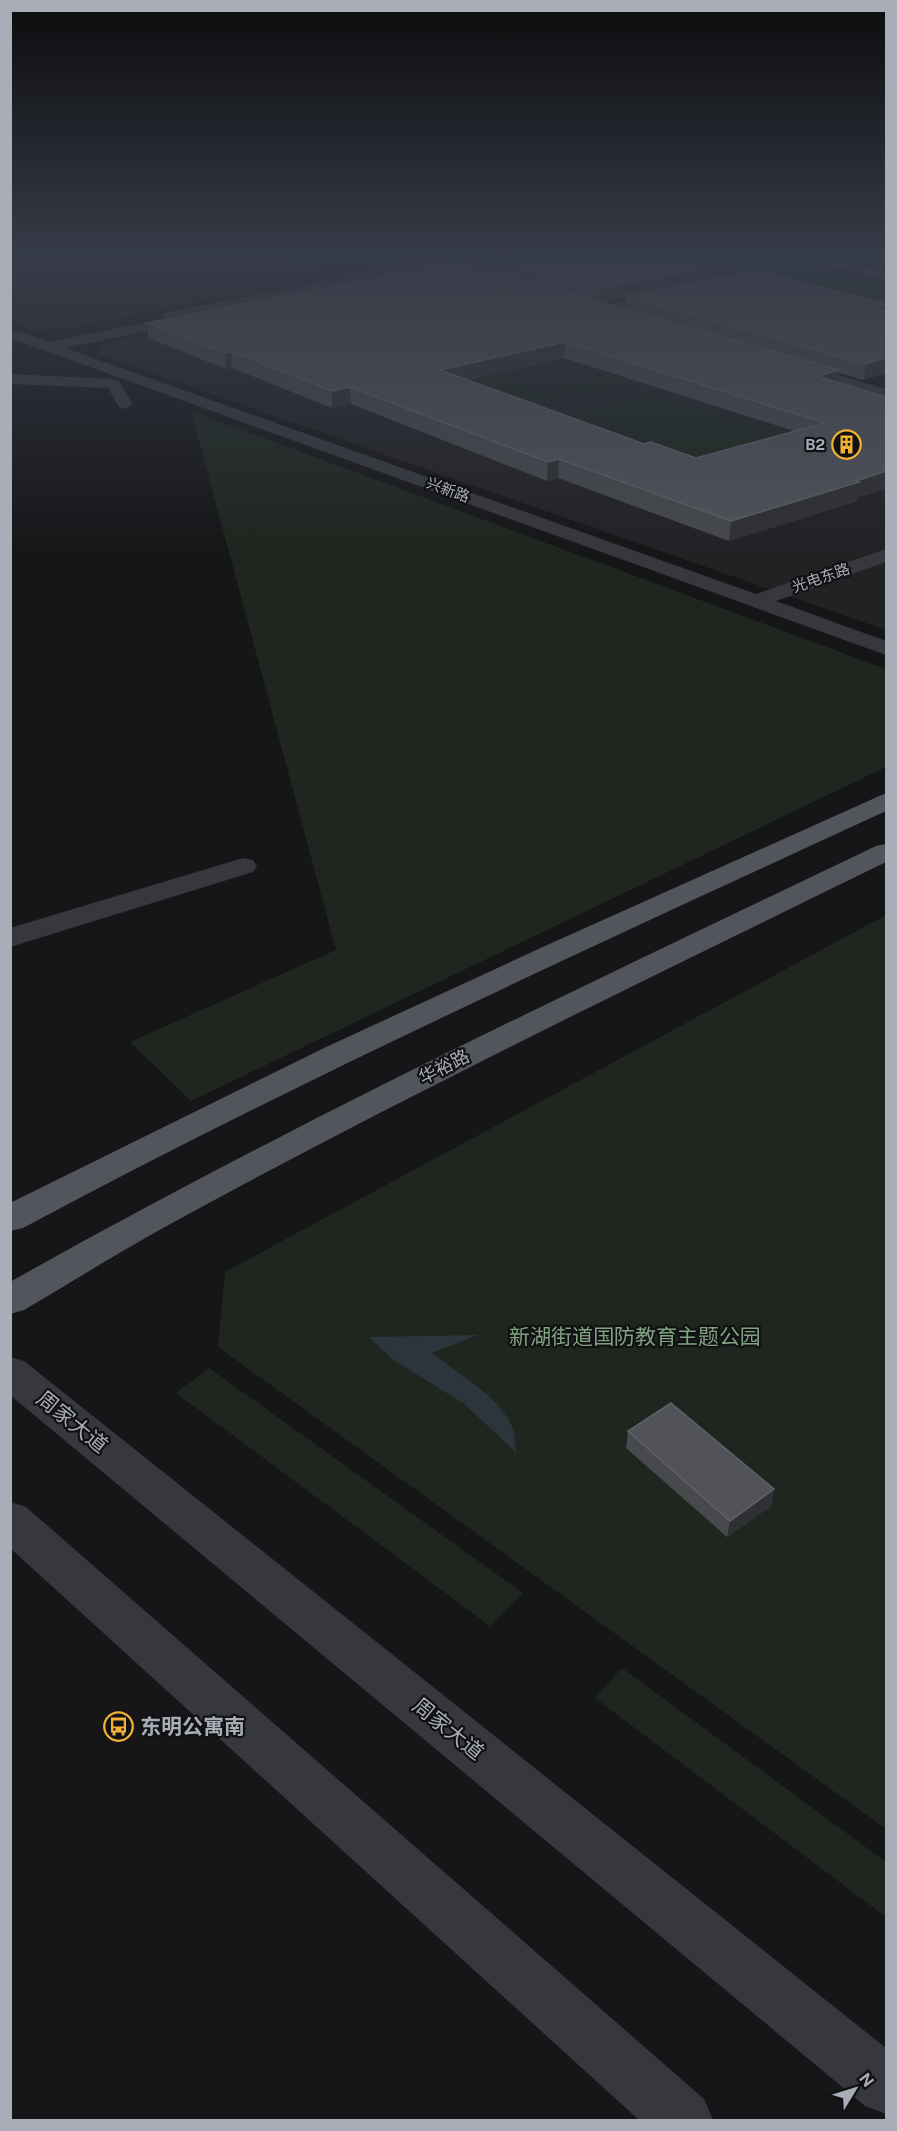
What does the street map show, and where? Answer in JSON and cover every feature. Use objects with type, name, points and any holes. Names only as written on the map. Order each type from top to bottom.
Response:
[{"type":"main road","points":[[10,1219],[178,1132],[426,1014],[886,801]]},
{"type":"main road","name":"华裕路","points":[[10,1300],[148,1220],[389,1095],[562,1008],[886,852]]},
{"type":"street","name":"兴新路","points":[[79,357],[886,648]]},
{"type":"street","points":[[783,364],[886,394]]},
{"type":"street","points":[[10,379],[113,384],[125,404]]},
{"type":"street","name":"光电东路","points":[[756,601],[886,555]]},
{"type":"street","points":[[10,938],[243,866]]},
{"type":"street","name":"周家大道","points":[[10,1372],[886,2085]]},
{"type":"street","points":[[10,1520],[683,2121]]},
{"type":"shaded area","points":[[107,357],[746,357],[886,398],[886,630]]},
{"type":"shaded area","points":[[478,1335],[432,1353],[478,1387],[499,1407],[513,1429],[516,1452],[463,1403],[392,1359],[369,1337]]},
{"type":"green space","points":[[562,361],[630,384],[582,396],[560,388],[598,378],[565,368],[542,373],[529,369]]},
{"type":"green space","points":[[498,375],[563,397],[537,404],[472,381]]},
{"type":"green space","points":[[651,393],[801,440],[717,465],[568,414]]},
{"type":"green space","points":[[191,411],[886,669],[886,767],[191,1101],[130,1042],[336,950]]},
{"type":"green space","name":"新湖街道国防教育主题公园","points":[[886,915],[886,1829],[218,1347],[225,1272]]},
{"type":"green space","points":[[209,1368],[523,1593],[490,1626],[176,1393]]},
{"type":"green space","points":[[622,1668],[886,1862],[886,1917],[595,1698]]},
{"type":"building","points":[[247,357],[496,357],[440,370],[644,444],[651,442],[696,458],[825,423],[615,357],[795,357],[839,370],[817,376],[886,397],[886,471],[856,481],[859,482],[731,521],[559,459],[548,462],[350,387],[332,391]]},
{"type":"building","points":[[843,357],[886,357],[866,364]]},
{"type":"building","points":[[671,1403],[774,1489],[730,1521],[628,1431]]},
{"type":"place","name":"B2","points":[[846,445]]},
{"type":"place","name":"东明公寓南","points":[[119,1727]]}]
